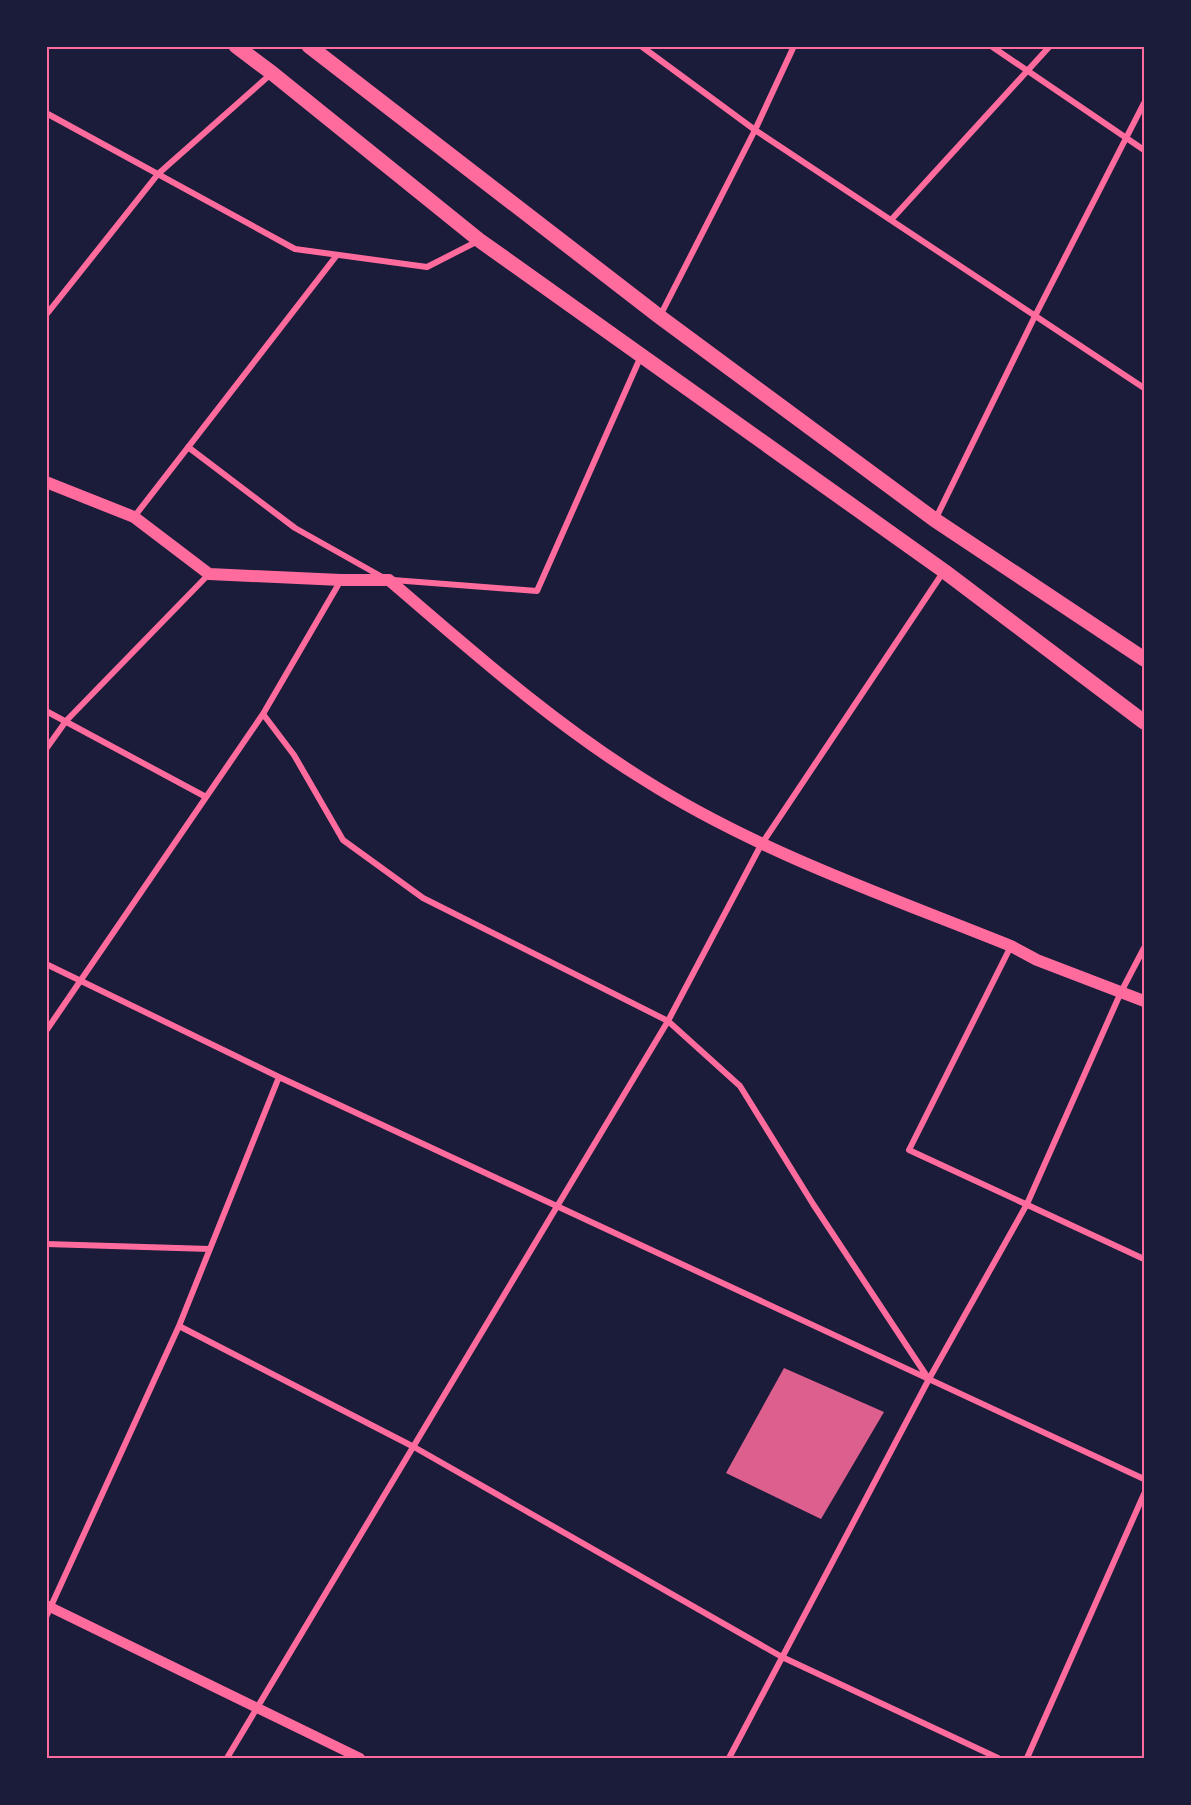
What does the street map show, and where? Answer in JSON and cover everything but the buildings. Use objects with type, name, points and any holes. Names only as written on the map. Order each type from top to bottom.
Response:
[{"type":"main road","points":[[236,46],[479,240],[945,571],[1144,722]]},
{"type":"main road","points":[[309,46],[660,316],[935,520],[1144,659]]},
{"type":"main road","points":[[46,482],[134,517],[209,574],[388,580],[548,715],[643,780],[761,845],[1011,946],[1037,960],[1144,1001]]},
{"type":"street","points":[[641,46],[755,130],[1144,388]]},
{"type":"street","points":[[660,316],[755,130],[794,46]]},
{"type":"street","points":[[991,46],[1144,150]]},
{"type":"street","points":[[891,220],[1050,46]]},
{"type":"street","points":[[46,315],[158,174],[272,73]]},
{"type":"street","points":[[935,520],[1035,316],[1144,103]]},
{"type":"street","points":[[46,113],[295,249],[427,267],[479,240]]},
{"type":"street","points":[[134,517],[337,255]]},
{"type":"street","points":[[188,447],[295,528],[388,580],[537,591],[641,356]]},
{"type":"street","points":[[227,1758],[668,1021],[761,845],[945,571]]},
{"type":"street","points":[[46,749],[66,721],[209,574]]},
{"type":"street","points":[[46,1031],[263,714],[340,580]]},
{"type":"street","points":[[46,711],[206,797]]},
{"type":"street","points":[[263,714],[294,755],[343,840],[423,898],[562,970],[668,1021],[740,1086],[813,1204],[929,1379]]},
{"type":"street","points":[[1011,946],[909,1150],[1144,1259]]},
{"type":"street","points":[[729,1758],[929,1379],[1026,1204],[1121,992],[1144,948]]},
{"type":"street","points":[[46,964],[279,1077],[1144,1479]]},
{"type":"street","points":[[279,1077],[179,1326],[48,1610],[258,1707],[360,1758]]},
{"type":"street","points":[[46,1244],[210,1249]]},
{"type":"street","points":[[179,1326],[414,1447],[782,1658],[998,1758]]},
{"type":"street","points":[[1027,1758],[1144,1494]]}]
